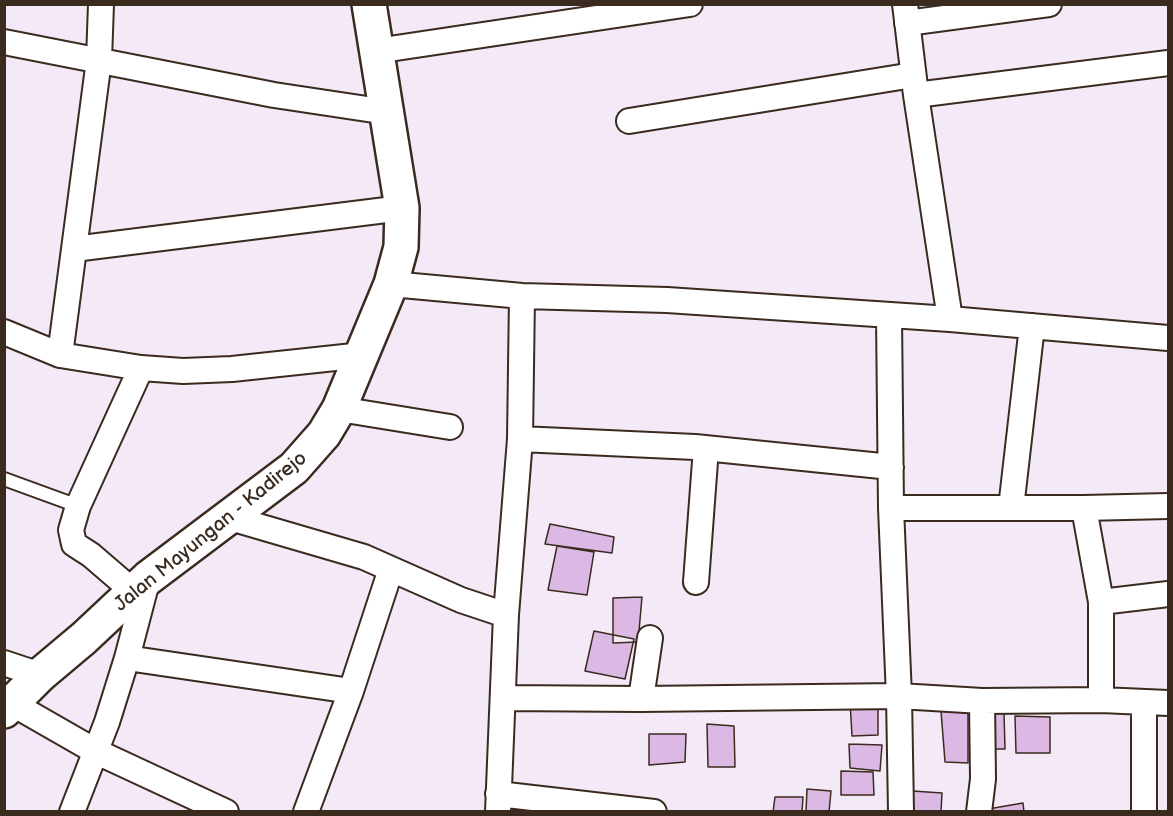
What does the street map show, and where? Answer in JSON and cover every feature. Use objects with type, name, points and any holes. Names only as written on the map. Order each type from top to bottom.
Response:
[{"type":"main road","name":"Jalan Mayungan - Kadirejo","points":[[9,707],[40,675],[141,585],[226,517],[294,468],[324,434],[339,409],[391,284],[401,247],[402,208],[369,4]]},
{"type":"street","points":[[60,355],[99,60],[101,4]]},
{"type":"street","points":[[376,51],[690,4]]},
{"type":"street","points":[[950,319],[906,14],[1049,4]]},
{"type":"street","points":[[4,42],[274,95],[387,112]]},
{"type":"street","points":[[629,121],[915,85],[1168,63]]},
{"type":"street","points":[[74,249],[402,208]]},
{"type":"street","points":[[391,284],[522,296],[667,300],[950,319],[1168,339]]},
{"type":"street","points":[[522,296],[520,439],[506,615],[498,802],[654,812]]},
{"type":"street","points":[[889,315],[891,508],[899,696],[901,812]]},
{"type":"street","points":[[1011,508],[1032,326]]},
{"type":"street","points":[[4,333],[60,355],[141,368],[183,371],[232,369],[363,355]]},
{"type":"street","points":[[72,812],[107,722],[127,658],[141,585],[74,544],[71,530],[78,506],[141,368]]},
{"type":"street","points":[[339,409],[450,427]]},
{"type":"street","points":[[520,439],[706,448],[891,467]]},
{"type":"street","points":[[696,582],[706,448]]},
{"type":"street","points":[[891,508],[1168,506]]},
{"type":"street","points":[[1084,508],[1101,602],[1101,700]]},
{"type":"street","points":[[226,517],[364,557],[461,600],[506,615]]},
{"type":"street","points":[[306,812],[351,691],[391,569]]},
{"type":"street","points":[[1101,602],[1168,594]]},
{"type":"street","points":[[640,699],[650,638]]},
{"type":"street","points":[[127,658],[351,691]]},
{"type":"street","points":[[4,663],[40,675]]},
{"type":"street","points":[[504,698],[899,696],[982,701],[1101,700],[1168,703]]},
{"type":"street","points":[[979,812],[983,779],[982,701]]},
{"type":"street","points":[[1144,703],[1144,812]]},
{"type":"street","points":[[9,707],[95,752],[226,812]]},
{"type":"lane","points":[[4,480],[78,506]]},
{"type":"building","points":[[550,524],[614,537],[612,553],[545,544]]},
{"type":"building","points":[[557,546],[594,552],[587,595],[548,590]]},
{"type":"building","points":[[642,597],[638,642],[613,643],[613,598]]},
{"type":"building","points":[[594,631],[634,639],[625,679],[585,671]]},
{"type":"building","points":[[850,701],[878,702],[878,735],[852,736]]},
{"type":"building","points":[[968,710],[968,763],[945,762],[941,711]]},
{"type":"building","points":[[1004,713],[1005,749],[986,749],[986,714]]},
{"type":"building","points":[[1015,716],[1050,717],[1050,753],[1016,753]]},
{"type":"building","points":[[707,724],[734,726],[735,767],[708,767]]},
{"type":"building","points":[[649,734],[686,734],[685,762],[649,765]]},
{"type":"building","points":[[849,744],[882,745],[880,771],[850,768]]},
{"type":"building","points":[[841,771],[873,772],[874,795],[841,795]]},
{"type":"building","points":[[807,789],[831,791],[829,812],[806,812]]},
{"type":"building","points":[[913,791],[942,793],[941,812],[912,812]]},
{"type":"building","points":[[775,797],[803,797],[802,812],[773,812]]},
{"type":"building","points":[[1023,803],[1024,812],[988,812],[988,809]]}]
